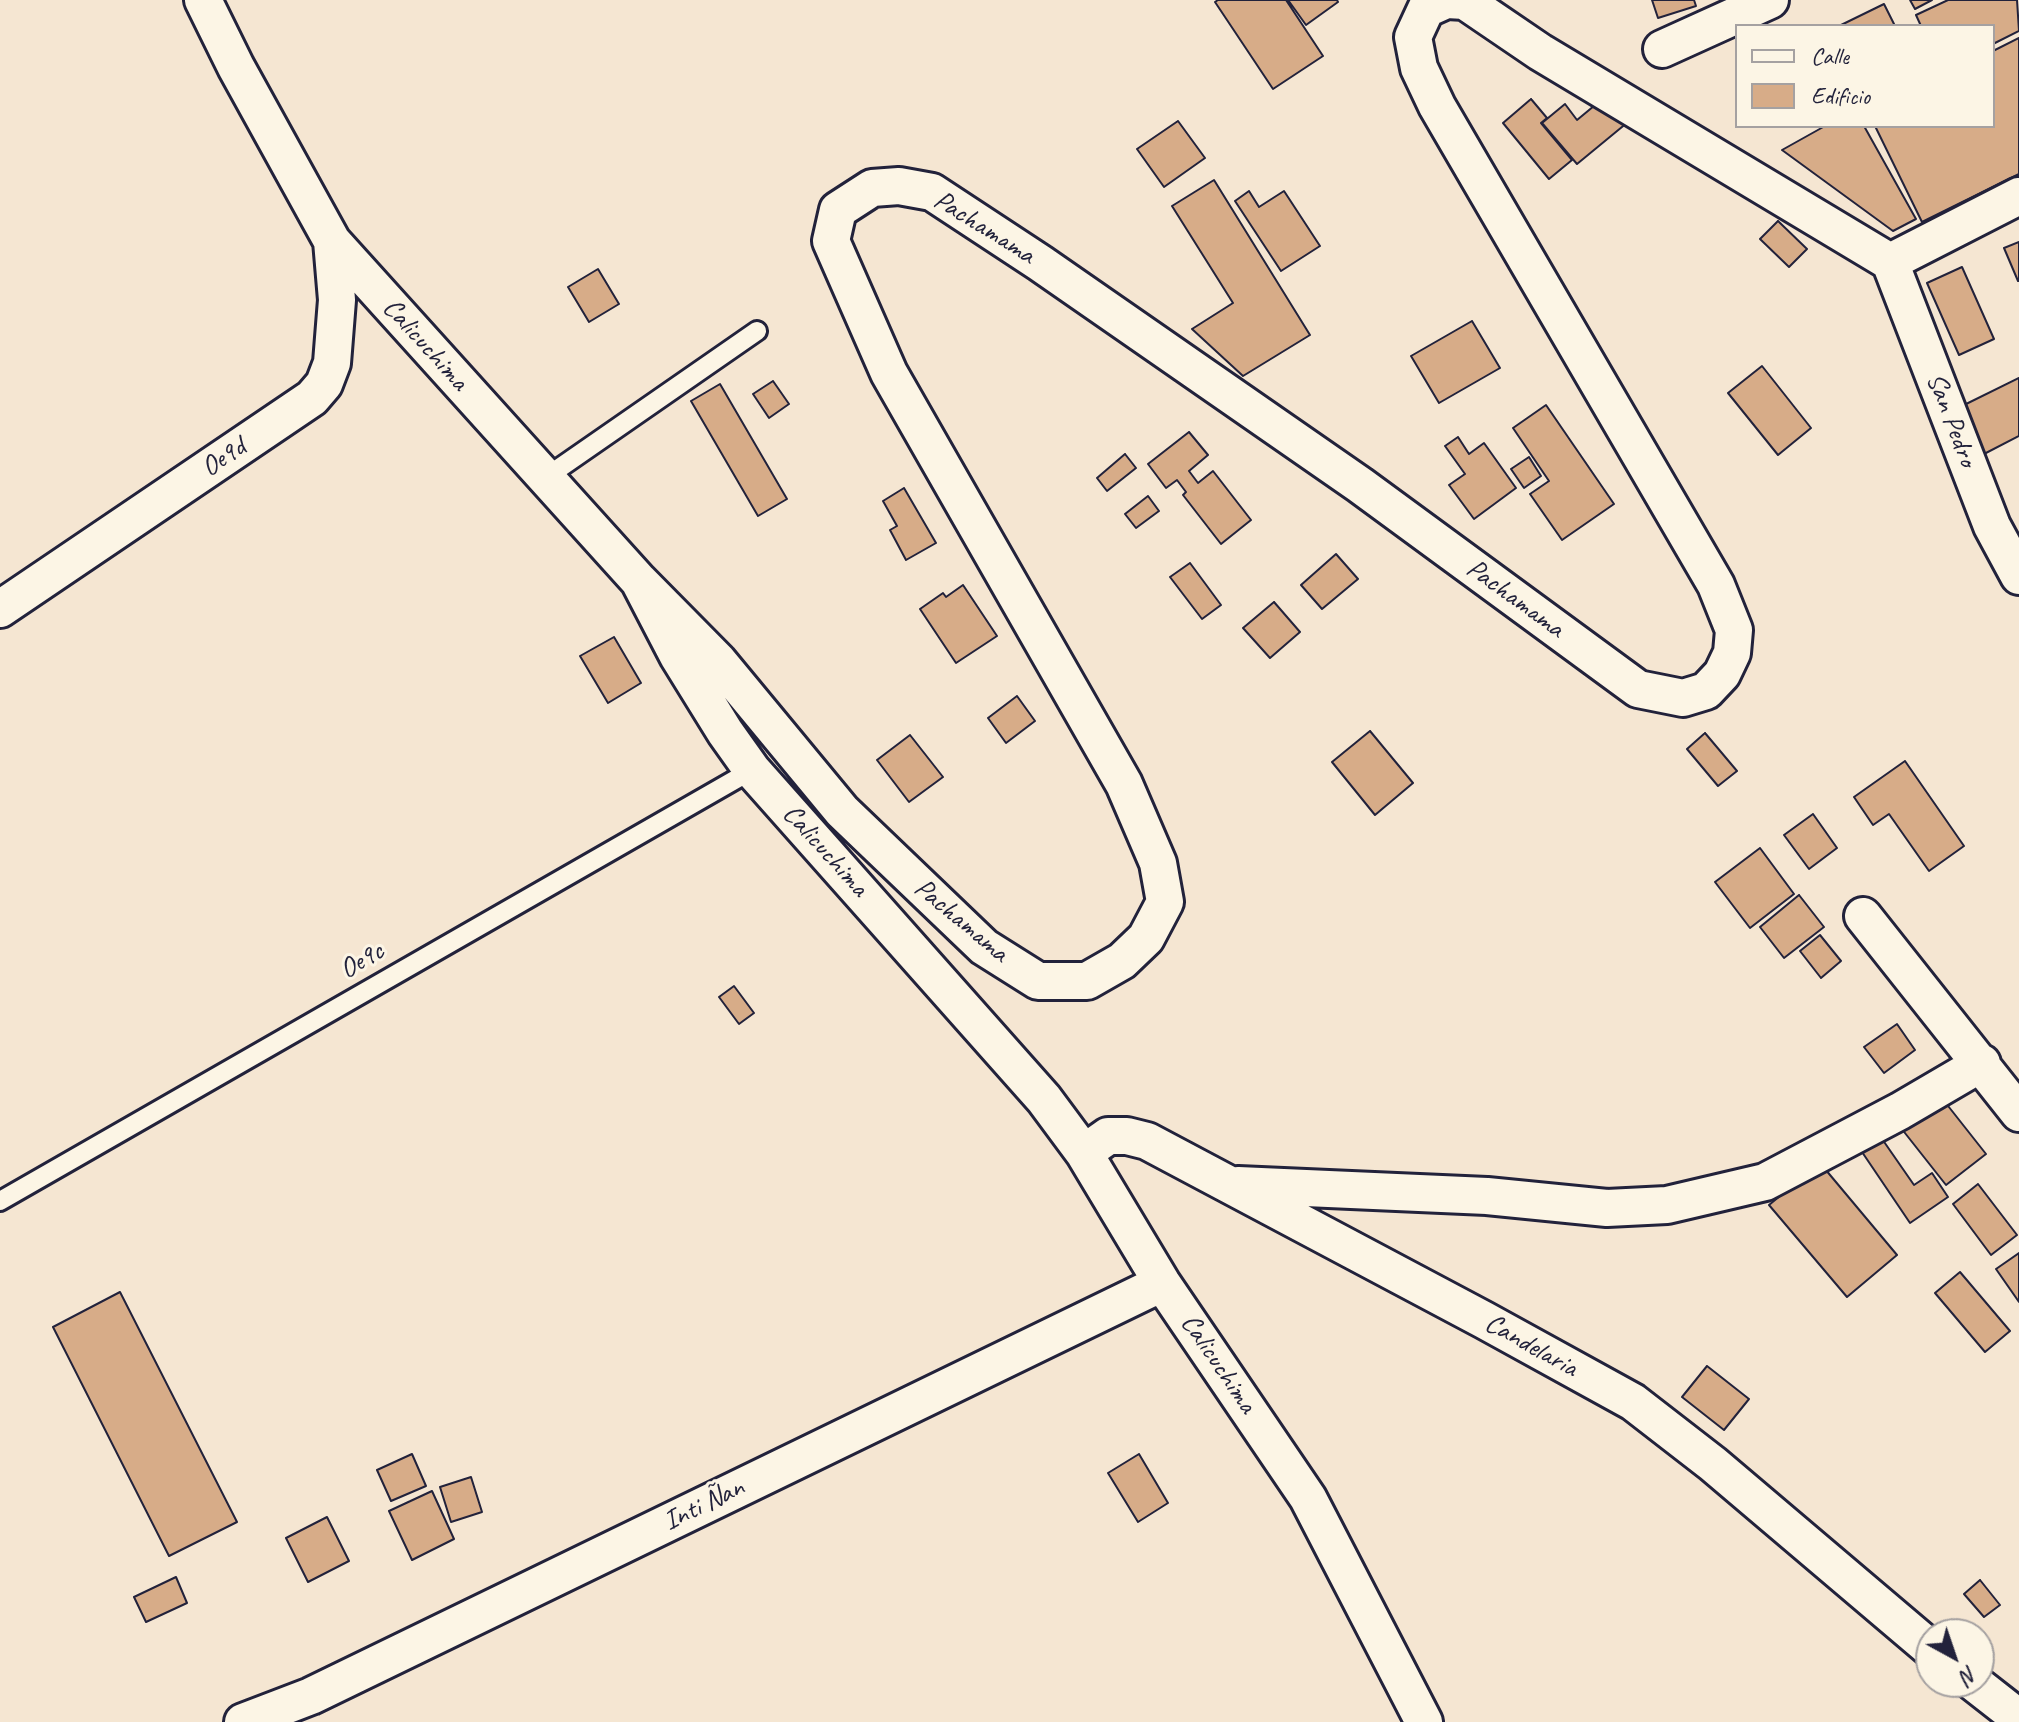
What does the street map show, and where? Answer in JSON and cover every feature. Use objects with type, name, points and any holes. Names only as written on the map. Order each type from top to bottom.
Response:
[{"type":"street","name":"Calicuchima","points":[[203,0],[236,67],[332,241],[639,581],[678,656],[752,770],[1034,1087],[1084,1153],[1162,1283],[1308,1498],[1424,1722]]},
{"type":"street","name":"Pachamama","points":[[639,581],[718,661],[842,811],[984,947],[1038,981],[1087,981],[1122,961],[1146,938],[1165,902],[1158,863],[1124,784],[889,373],[831,241],[838,210],[872,188],[899,186],[932,192],[1040,263],[1360,485],[1638,689],[1683,698],[1706,691],[1722,674],[1732,653],[1734,630],[1716,585],[1437,106],[1419,68],[1413,37],[1426,9],[1446,0],[1465,1],[1540,52],[1890,262]]},
{"type":"street","points":[[1662,49],[1770,0]]},
{"type":"street","points":[[1890,262],[2019,196]]},
{"type":"street","name":"Oe9d","points":[[0,609],[312,398],[324,384],[332,363],[337,300],[332,241]]},
{"type":"street","name":"San Pedro","points":[[1890,262],[1992,526],[2016,561]]},
{"type":"street","points":[[1863,916],[2019,1113]]},
{"type":"street","points":[[1228,1185],[1487,1196],[1607,1208],[1667,1205],[1765,1182],[1900,1111],[1982,1063]]},
{"type":"street","name":"Candelaria","points":[[1084,1153],[1108,1136],[1127,1136],[1147,1141],[1633,1402],[1713,1464],[1915,1635]]},
{"type":"street","name":"Inti Ñan","points":[[243,1722],[311,1696],[1162,1283]]},
{"type":"street","points":[[1993,1698],[2019,1718]]},
{"type":"lane","points":[[545,478],[757,331]]},
{"type":"lane","name":"Oe9c","points":[[0,1201],[752,770]]},
{"type":"building","points":[[1286,0],[1323,56],[1273,89],[1215,2]]},
{"type":"building","points":[[1288,0],[1337,0],[1338,2],[1306,25]]},
{"type":"building","points":[[1652,0],[1694,0],[1696,6],[1658,18]]},
{"type":"building","points":[[1910,0],[1932,0],[1915,9]]},
{"type":"building","points":[[1948,0],[2017,0],[2019,31],[1995,43],[1995,24],[1920,24],[1916,15]]},
{"type":"building","points":[[1884,4],[1894,24],[1843,24]]},
{"type":"building","points":[[2019,38],[2019,174],[1922,222],[1876,128],[1995,128],[1995,50]]},
{"type":"building","points":[[1606,96],[1628,122],[1577,164],[1542,123],[1565,104],[1577,120]]},
{"type":"building","points":[[1531,99],[1547,118],[1541,123],[1572,160],[1549,179],[1503,123]]},
{"type":"building","points":[[1178,121],[1205,158],[1164,187],[1137,149]]},
{"type":"building","points":[[1821,128],[1865,128],[1916,219],[1893,231],[1782,150]]},
{"type":"building","points":[[1214,180],[1310,335],[1243,376],[1192,329],[1233,303],[1172,206]]},
{"type":"building","points":[[1249,191],[1259,207],[1284,191],[1320,246],[1281,271],[1235,201]]},
{"type":"building","points":[[1778,221],[1807,249],[1789,267],[1760,239]]},
{"type":"building","points":[[2019,242],[2019,281],[2018,281],[2004,248]]},
{"type":"building","points":[[1962,267],[1994,339],[1959,355],[1927,283]]},
{"type":"building","points":[[598,269],[619,304],[589,322],[568,287]]},
{"type":"building","points":[[1472,321],[1500,368],[1439,403],[1411,356]]},
{"type":"building","points":[[1762,366],[1811,428],[1778,455],[1728,393]]},
{"type":"building","points":[[2019,378],[2019,436],[1984,454],[1960,407]]},
{"type":"building","points":[[773,381],[789,404],[769,418],[753,394]]},
{"type":"building","points":[[720,384],[787,499],[758,516],[691,401]]},
{"type":"building","points":[[1546,405],[1614,504],[1562,540],[1530,494],[1549,481],[1513,428]]},
{"type":"building","points":[[1189,432],[1208,455],[1189,471],[1198,483],[1213,471],[1251,520],[1221,544],[1183,495],[1186,492],[1177,480],[1166,488],[1148,464]]},
{"type":"building","points":[[1458,437],[1469,454],[1484,443],[1516,488],[1474,519],[1449,485],[1465,474],[1445,446]]},
{"type":"building","points":[[1125,454],[1136,468],[1107,491],[1097,478]]},
{"type":"building","points":[[1529,457],[1541,476],[1524,488],[1511,469]]},
{"type":"building","points":[[904,488],[936,543],[906,560],[890,530],[897,526],[883,501]]},
{"type":"building","points":[[1148,496],[1159,511],[1136,528],[1125,514]]},
{"type":"building","points":[[1336,554],[1358,579],[1322,609],[1301,585]]},
{"type":"building","points":[[1190,563],[1221,605],[1202,619],[1170,577]]},
{"type":"building","points":[[963,585],[997,636],[956,663],[920,609],[943,593],[946,597]]},
{"type":"building","points":[[1274,602],[1300,632],[1270,658],[1243,628]]},
{"type":"building","points":[[614,637],[641,683],[608,703],[580,656]]},
{"type":"building","points":[[1017,696],[1035,721],[1006,743],[988,718]]},
{"type":"building","points":[[1370,731],[1413,783],[1375,815],[1332,762]]},
{"type":"building","points":[[1705,733],[1737,771],[1718,786],[1687,749]]},
{"type":"building","points":[[910,735],[943,777],[909,802],[877,760]]},
{"type":"building","points":[[1905,761],[1964,846],[1929,871],[1889,814],[1873,825],[1854,797]]},
{"type":"building","points":[[1813,814],[1837,848],[1809,869],[1784,835]]},
{"type":"building","points":[[1760,848],[1794,894],[1750,928],[1715,882]]},
{"type":"building","points":[[1799,895],[1824,927],[1784,958],[1760,927]]},
{"type":"building","points":[[1820,935],[1841,961],[1821,978],[1800,951]]},
{"type":"building","points":[[734,986],[754,1013],[739,1024],[719,997]]},
{"type":"building","points":[[1897,1024],[1915,1050],[1884,1073],[1864,1047]]},
{"type":"building","points":[[1941,1097],[1986,1154],[1946,1185],[1901,1128]]},
{"type":"building","points":[[1880,1136],[1914,1185],[1932,1173],[1948,1197],[1910,1223],[1860,1149]]},
{"type":"building","points":[[1820,1163],[1897,1255],[1847,1297],[1769,1205]]},
{"type":"building","points":[[1978,1184],[2017,1235],[1991,1255],[1953,1204]]},
{"type":"building","points":[[2019,1253],[2019,1302],[1996,1269]]},
{"type":"building","points":[[1960,1272],[2010,1331],[1985,1352],[1935,1293]]},
{"type":"building","points":[[120,1292],[237,1522],[169,1556],[53,1327]]},
{"type":"building","points":[[1707,1366],[1749,1399],[1724,1430],[1682,1397]]},
{"type":"building","points":[[412,1454],[426,1486],[391,1501],[377,1470]]},
{"type":"building","points":[[1139,1454],[1168,1503],[1138,1522],[1108,1473]]},
{"type":"building","points":[[471,1477],[482,1512],[451,1522],[440,1487]]},
{"type":"building","points":[[432,1491],[454,1539],[412,1560],[389,1511]]},
{"type":"building","points":[[327,1517],[349,1561],[308,1582],[286,1538]]},
{"type":"building","points":[[176,1577],[187,1603],[146,1622],[134,1597]]},
{"type":"building","points":[[1980,1580],[2000,1605],[1984,1617],[1964,1594]]}]
